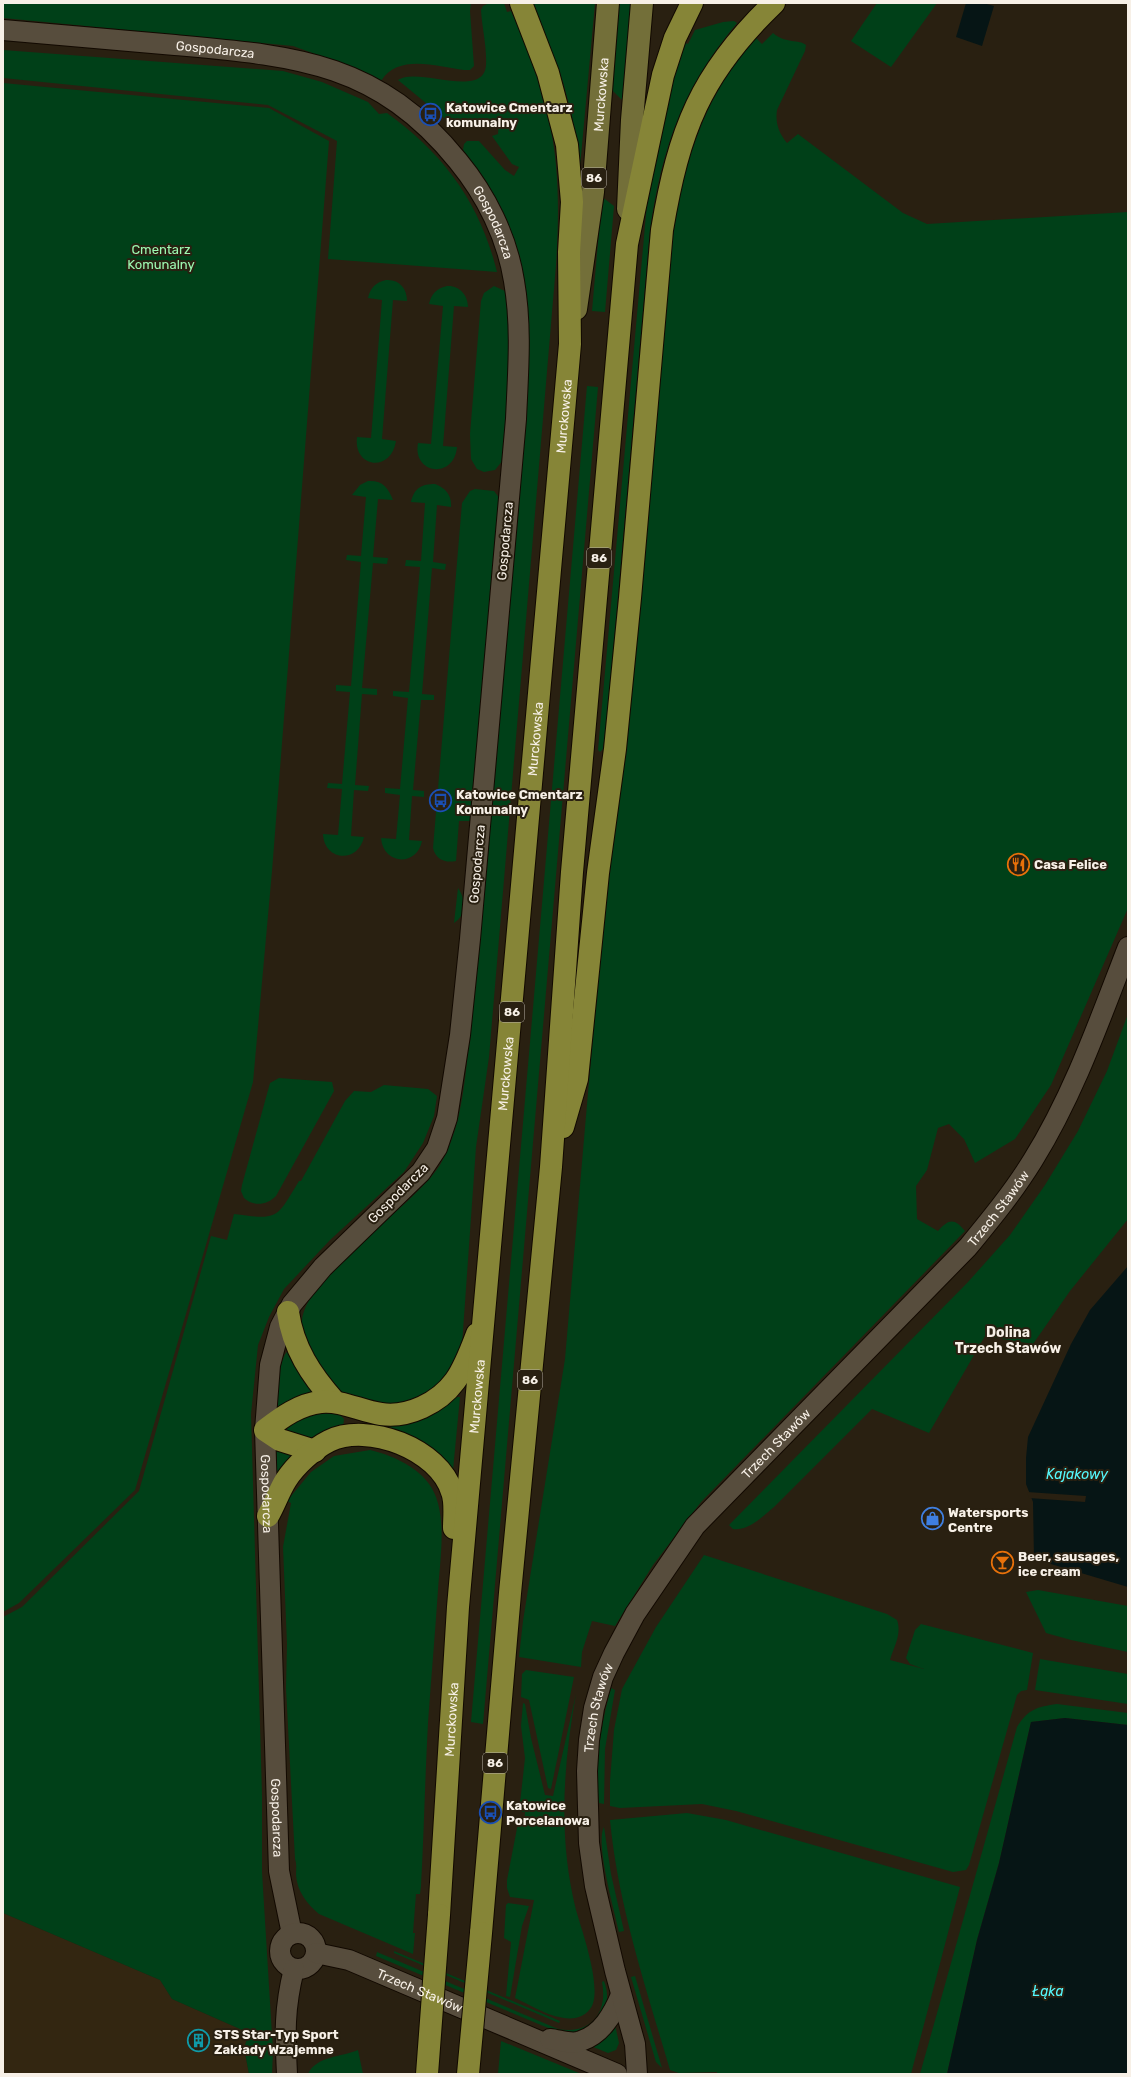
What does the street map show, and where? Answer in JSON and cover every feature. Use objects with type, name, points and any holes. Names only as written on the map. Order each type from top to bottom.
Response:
[{"type":"highway","points":[[520,3],[548,73],[567,145],[572,202],[569,252],[570,344]]},
{"type":"highway","points":[[551,1167],[577,1079],[598,873],[622,681],[662,230],[670,180],[687,125],[700,97],[733,45],[774,3]]},
{"type":"highway","points":[[626,244],[663,75],[675,38],[690,5]]},
{"type":"highway","name":"86","points":[[468,2074],[511,1585],[551,1167],[572,864],[626,244]]},
{"type":"highway","name":"Murckowska","points":[[427,2074],[439,1915],[458,1607],[487,1294],[570,344]]},
{"type":"highway","points":[[315,1451],[280,1440],[265,1430],[284,1416],[306,1405],[335,1402],[382,1414],[397,1414],[418,1409],[439,1398],[455,1381],[468,1358],[477,1334],[487,1294]]},
{"type":"highway","points":[[288,1312],[292,1336],[308,1369],[335,1402]]},
{"type":"highway","points":[[268,1516],[286,1479],[300,1464],[329,1441],[348,1436],[369,1435],[389,1439],[412,1449],[428,1459],[441,1472],[452,1492],[458,1607]]},
{"type":"main road","name":"86","points":[[626,244],[632,120],[642,3]]},
{"type":"main road","name":"Murckowska","points":[[570,344],[593,192],[608,7]]},
{"type":"street","name":"Gospodarcza","points":[[3,30],[280,56],[335,70],[365,83],[394,101],[423,123],[465,169],[492,213],[506,246],[514,280],[519,317],[516,419],[469,947],[457,1062],[447,1118],[437,1148],[421,1172],[323,1268],[302,1291],[288,1312],[275,1340],[270,1365],[265,1430],[279,1871],[292,1934]]},
{"type":"street","name":"Trzech Stawów","points":[[637,2074],[635,2044],[621,1995],[595,1886],[589,1843],[587,1815],[587,1771],[594,1708],[603,1677],[614,1653],[660,1576],[695,1526],[968,1247],[1001,1207],[1033,1161],[1075,1082],[1128,947]]},
{"type":"street","points":[[299,1933],[312,1939],[316,1945],[316,1953],[314,1960],[309,1966],[302,1969],[288,1967],[280,1956],[282,1942],[286,1937],[299,1933]]},
{"type":"street","name":"Trzech Stawów","points":[[316,1953],[349,1960],[618,2074]]},
{"type":"street","points":[[287,2074],[285,2014],[287,1995],[294,1969]]},
{"type":"street","name":"Trzech Stawów","points":[[522,2034],[568,2042],[581,2042],[599,2030],[613,2013],[621,1995]]},
{"type":"shaded area","points":[[3,1913],[160,1980],[172,1999],[249,2033],[244,2048],[249,2074],[3,2074]]},
{"type":"green space","points":[[3,3],[471,3],[470,11],[474,66],[470,70],[464,70],[431,65],[408,64],[389,72],[381,81],[360,70],[293,46],[3,18]]},
{"type":"green space","points":[[489,3],[504,3],[507,12],[511,11],[532,63],[545,103],[552,135],[557,172],[558,228],[556,265],[489,1057],[476,1147],[462,1345],[455,1361],[440,1382],[415,1399],[397,1406],[387,1406],[378,1405],[346,1394],[338,1390],[332,1384],[320,1368],[308,1343],[304,1334],[302,1321],[308,1303],[321,1283],[362,1242],[407,1201],[440,1165],[449,1147],[456,1127],[464,1085],[528,360],[484,180],[463,150],[464,144],[467,141],[479,141],[505,170],[514,176],[519,167],[512,164],[492,136],[498,134],[499,122],[455,127],[398,80],[407,77],[419,77],[462,81],[474,80],[482,75],[486,65],[486,58],[481,10],[483,6]]},
{"type":"green space","points":[[533,3],[595,3],[580,167],[572,116],[563,82]]},
{"type":"green space","points":[[618,3],[631,3],[623,101],[611,89]]},
{"type":"green space","points":[[877,3],[937,3],[891,67],[851,41]]},
{"type":"green space","points":[[734,21],[737,23],[718,47],[702,71],[689,95],[669,145],[655,200],[650,230],[608,711],[603,749],[600,752],[598,750],[651,161],[683,42],[688,44],[695,30],[723,22]]},
{"type":"green space","points":[[773,33],[783,39],[800,42],[806,45],[805,51],[777,110],[777,124],[784,139],[787,143],[798,134],[903,213],[927,224],[1128,212],[1128,908],[1051,1085],[1015,1139],[975,1163],[964,1139],[949,1124],[938,1128],[927,1170],[916,1186],[917,1219],[938,1231],[948,1222],[955,1222],[965,1231],[701,1502],[653,1565],[615,1626],[592,1621],[582,1652],[581,1667],[519,1657],[523,1621],[565,1359],[602,931],[630,714],[671,250],[681,192],[688,164],[707,111],[737,61],[756,38],[762,44]]},
{"type":"green space","points":[[3,50],[283,71],[322,82],[368,102],[379,114],[387,113],[426,145],[457,182],[470,202],[481,224],[490,247],[497,272],[328,259],[337,141],[268,105],[3,78]]},
{"type":"green space","name":"Cmentarz Komunalny","points":[[3,83],[269,108],[329,141],[272,871],[253,1082],[135,1490],[19,1603],[3,1612]]},
{"type":"green space","points":[[602,197],[614,206],[605,312],[592,311]]},
{"type":"green space","points":[[386,280],[395,281],[404,288],[407,301],[393,300],[382,439],[396,441],[393,451],[387,458],[380,462],[373,463],[366,460],[361,455],[357,447],[357,437],[371,438],[382,300],[368,298],[370,291],[374,286],[379,282]]},
{"type":"green space","points":[[447,286],[459,289],[465,295],[468,307],[454,306],[443,446],[457,447],[454,458],[449,465],[434,469],[427,467],[421,461],[418,453],[418,443],[431,444],[443,306],[429,304],[431,297],[435,292],[440,288]]},
{"type":"green space","points":[[494,286],[505,291],[508,296],[510,376],[503,460],[495,470],[484,472],[477,469],[471,459],[470,434],[481,301],[484,293]]},
{"type":"green space","points":[[587,386],[598,387],[483,1724],[471,1722]]},
{"type":"green space","points":[[368,481],[381,483],[384,485],[389,491],[393,500],[378,499],[373,557],[388,558],[387,564],[373,563],[362,688],[377,689],[377,695],[362,694],[355,785],[369,786],[368,791],[354,790],[351,836],[364,837],[361,846],[355,852],[342,856],[329,850],[325,843],[323,834],[338,835],[342,789],[327,788],[328,783],[342,784],[350,692],[336,691],[336,685],[351,686],[361,562],[346,560],[347,555],[361,556],[366,497],[352,495],[360,485]]},
{"type":"green space","points":[[435,484],[448,493],[451,507],[437,505],[433,562],[446,564],[445,570],[432,568],[422,694],[434,695],[434,700],[421,700],[413,790],[424,791],[424,797],[412,796],[409,840],[422,841],[419,849],[414,855],[407,859],[400,859],[394,858],[388,854],[383,847],[381,838],[396,839],[400,795],[385,793],[385,788],[400,789],[408,698],[393,696],[393,691],[409,692],[420,567],[405,566],[406,560],[421,561],[425,503],[411,502],[412,497],[416,490],[422,486]]},
{"type":"green space","points":[[475,489],[494,491],[500,499],[472,821],[459,821],[456,861],[448,862],[439,858],[434,852],[433,848],[462,503],[470,491]]},
{"type":"green space","points":[[458,888],[463,897],[464,907],[461,915],[454,923]]},
{"type":"green space","points":[[1128,1014],[1128,1219],[1070,1291],[1033,1344],[985,1336],[929,1433],[872,1409],[774,1507],[750,1526],[733,1529],[729,1525],[968,1282],[1010,1235],[1045,1185],[1078,1131],[1107,1071]]},
{"type":"green space","points":[[279,1078],[332,1082],[334,1091],[276,1196],[265,1203],[256,1204],[244,1198],[241,1191],[242,1185],[270,1083]]},
{"type":"green space","points":[[384,1085],[428,1089],[437,1096],[434,1116],[423,1143],[404,1172],[330,1240],[284,1289],[269,1317],[258,1345],[251,1414],[262,1795],[262,1872],[273,2051],[272,2074],[249,2074],[244,2048],[249,2033],[172,1999],[160,1980],[3,1913],[3,1617],[22,1607],[139,1491],[211,1236],[227,1240],[234,1214],[260,1217],[275,1214],[280,1210],[299,1181],[301,1181],[345,1101],[354,1091],[371,1092]]},
{"type":"green space","points":[[288,1351],[317,1393],[277,1409],[277,1387],[280,1369],[282,1361]]},
{"type":"green space","points":[[456,1397],[460,1397],[453,1470],[417,1440],[384,1424],[450,1402]]},
{"type":"green space","points":[[326,1412],[340,1415],[344,1419],[343,1427],[313,1439],[284,1432],[293,1424],[304,1418],[314,1414]]},
{"type":"green space","points":[[276,1449],[293,1455],[279,1472],[277,1471]]},
{"type":"green space","points":[[370,1450],[390,1456],[418,1472],[432,1488],[436,1497],[441,1519],[441,1555],[428,1723],[421,1886],[420,1894],[416,1894],[413,1954],[319,1914],[303,1897],[298,1886],[296,1875],[286,1688],[287,1644],[283,1547],[291,1503],[287,1501],[311,1472],[334,1456]]},
{"type":"green space","points":[[704,1555],[887,1614],[897,1620],[899,1630],[890,1660],[924,1669],[910,1664],[906,1658],[915,1630],[921,1624],[1033,1653],[1027,1690],[1021,1691],[1017,1695],[969,1865],[966,1870],[953,1872],[736,1811],[702,1804],[620,1808],[610,1806],[610,1781],[614,1730],[622,1689],[656,1627]]},
{"type":"green space","points":[[1038,1590],[1128,1606],[1128,1652],[1046,1633],[1026,1592]]},
{"type":"green space","points":[[1040,1659],[1128,1674],[1128,1704],[1035,1690]]},
{"type":"green space","points":[[526,1670],[574,1677],[551,1789],[548,1788],[529,1700],[521,1697],[522,1674]]},
{"type":"green space","points":[[611,1688],[615,1690],[605,1749],[604,1804],[599,1803],[597,1774],[601,1730]]},
{"type":"green space","points":[[576,1694],[568,1748],[564,1802],[565,1829],[570,1883],[576,1910],[587,1946],[595,1989],[594,2001],[590,2009],[582,2016],[564,2018],[543,2012],[515,1998],[534,1900],[510,1897],[507,1888],[507,1880],[518,1823],[524,1823],[525,1812],[519,1812],[525,1758],[521,1726],[523,1703],[525,1704],[531,1738],[545,1795],[553,1796]]},
{"type":"green space","points":[[1057,1704],[1128,1713],[1128,1725],[1065,1718],[1031,1722],[999,1863],[977,1940],[947,2074],[920,2074],[1017,1727],[1025,1716],[1034,1710],[1044,1706]]},
{"type":"green space","points":[[687,1813],[726,1820],[960,1887],[911,2074],[717,2074],[717,2072],[679,2073],[670,2070],[626,1915],[619,1883],[610,1820]]},
{"type":"green space","points":[[604,1827],[611,1874],[624,1931],[619,1932],[604,1862],[602,1835]]},
{"type":"green space","points":[[508,1903],[529,1906],[522,1926],[510,1997],[506,1996],[511,1942],[504,1938],[506,1905]]},
{"type":"green space","points":[[394,1951],[560,2021],[559,2023],[394,1953]]},
{"type":"green space","points":[[377,1952],[558,2029],[580,2029],[595,2019],[602,2003],[602,1982],[604,1981],[607,1990],[606,2005],[598,2017],[580,2033],[560,2033],[376,1956]]},
{"type":"green space","points":[[635,1976],[662,2068],[656,2062],[631,1977]]},
{"type":"green space","points":[[615,2025],[619,2043],[616,2050],[608,2053],[591,2046]]},
{"type":"green space","points":[[501,2041],[579,2073],[580,2074],[498,2074]]},
{"type":"green space","points":[[358,2050],[363,2074],[308,2074],[312,2068],[323,2060]]},
{"type":"water","points":[[966,3],[983,3],[994,6],[982,46],[956,37]]},
{"type":"water","name":"Kajakowy","points":[[1128,1266],[1128,1587],[1034,1559],[1033,1502],[1026,1484],[1026,1458],[1028,1437],[1071,1344],[1090,1310]]},
{"type":"water","name":"Łąka","points":[[1065,1718],[1128,1725],[1128,2074],[947,2074],[977,1940],[999,1863],[1031,1722]]},
{"type":"pier","points":[[1027,1492],[1086,1496],[1085,1502],[1029,1498]]},
{"type":"place","name":"Katowice Cmentarz komunalny","points":[[431,114]]},
{"type":"place","name":"Katowice Cmentarz Komunalny","points":[[441,801]]},
{"type":"place","name":"Casa Felice","points":[[1018,864]]},
{"type":"place","name":"Watersports Centre","points":[[933,1519]]},
{"type":"place","name":"Beer, sausages, ice cream","points":[[1003,1563]]},
{"type":"place","name":"Katowice Porcelanowa","points":[[491,1812]]},
{"type":"place","name":"STS Star-Typ Sport Zakłady Wzajemne","points":[[198,2041]]},
{"type":"district","name":"Dolina Trzech Stawów","points":[[1008,1340]]}]
